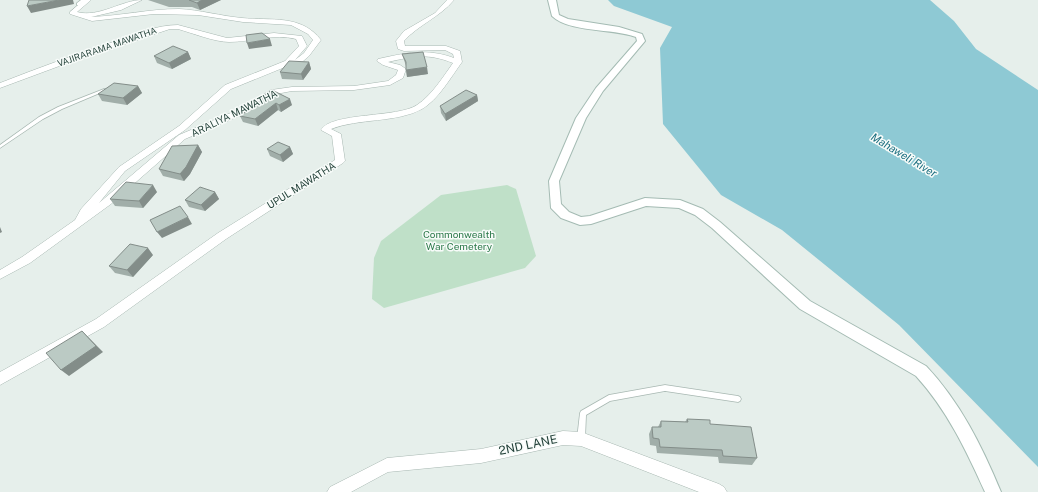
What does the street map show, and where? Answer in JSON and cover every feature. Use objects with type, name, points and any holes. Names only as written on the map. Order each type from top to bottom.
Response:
[{"type":"street","points":[[88,0],[72,13],[92,19],[166,11],[194,12],[243,20],[282,20],[313,34],[317,40],[310,51],[300,60],[288,63]]},
{"type":"street","points":[[84,16],[119,9],[139,0]]},
{"type":"street","points":[[451,0],[437,14],[407,33],[400,40],[402,47],[407,49],[446,48],[457,53],[458,62]]},
{"type":"street","points":[[552,0],[556,16],[566,23],[631,31],[639,36],[641,41],[599,90],[581,118],[554,181],[555,205],[565,215],[580,221],[592,220],[645,202],[680,204],[699,212],[716,225],[805,305],[921,371],[936,386],[970,440],[993,492]]},
{"type":"street","name":"VAJIRARAMA MAWATHA","points":[[0,86],[66,60],[147,32],[170,27],[178,27],[227,40],[274,34],[299,38],[303,46],[288,63],[228,88],[182,128],[122,169],[84,212],[78,222]]},
{"type":"street","name":"ARALIYA MAWATHA","points":[[0,275],[26,260],[107,202],[182,137],[236,114],[274,92],[292,89],[354,88],[390,83],[400,76],[402,68],[395,64],[383,63],[380,61],[409,55],[437,54],[458,62]]},
{"type":"street","name":"UPUL MAWATHA","points":[[0,379],[100,322],[222,236],[340,161],[336,134],[325,130],[326,128],[341,122],[408,112],[420,107],[432,96],[458,62]]},
{"type":"street","name":"2ND LANE","points":[[335,492],[388,465],[481,456],[563,438],[581,439],[719,492]]},
{"type":"lane","points":[[78,4],[83,0]]},
{"type":"lane","points":[[0,147],[41,118],[110,88]]},
{"type":"lane","points":[[581,439],[583,413],[609,398],[665,388],[738,399]]},
{"type":"green space","name":"Commonwealth War Cemetery","points":[[507,185],[516,189],[536,256],[525,268],[384,308],[372,299],[374,258],[381,241],[441,195]]},
{"type":"water","name":"Mahaweli River","points":[[608,0],[930,0],[954,21],[976,49],[1038,90],[1038,467],[899,325],[782,230],[721,195],[663,124],[660,48],[672,27],[614,6]]},
{"type":"building","points":[[29,0],[59,0],[27,6]]},
{"type":"building","points":[[189,0],[202,0],[197,3]]},
{"type":"building","points":[[262,33],[270,39],[247,43],[246,35]]},
{"type":"building","points":[[173,46],[188,52],[169,63],[154,56]]},
{"type":"building","points":[[423,52],[427,67],[406,70],[406,62],[402,54]]},
{"type":"building","points":[[289,61],[309,62],[301,74],[280,72]]},
{"type":"building","points":[[114,83],[138,86],[123,98],[98,94]]},
{"type":"building","points":[[272,90],[290,99],[279,105],[276,103],[255,119],[240,116],[264,98],[261,97]]},
{"type":"building","points":[[466,90],[477,95],[445,114],[440,106]]},
{"type":"building","points":[[278,142],[290,147],[280,155],[267,149]]},
{"type":"building","points":[[198,145],[186,167],[180,174],[159,169],[172,146]]},
{"type":"building","points":[[126,182],[153,185],[139,201],[110,199]]},
{"type":"building","points":[[200,187],[215,192],[201,205],[185,200]]},
{"type":"building","points":[[180,206],[188,217],[157,232],[150,220]]},
{"type":"building","points":[[130,244],[148,248],[127,270],[109,266]]},
{"type":"building","points":[[82,331],[96,346],[61,370],[46,353]]},
{"type":"building","points":[[687,419],[710,420],[710,424],[751,427],[757,458],[723,456],[722,450],[660,447],[659,439],[653,438],[652,427],[661,427],[661,421],[688,422]]}]
